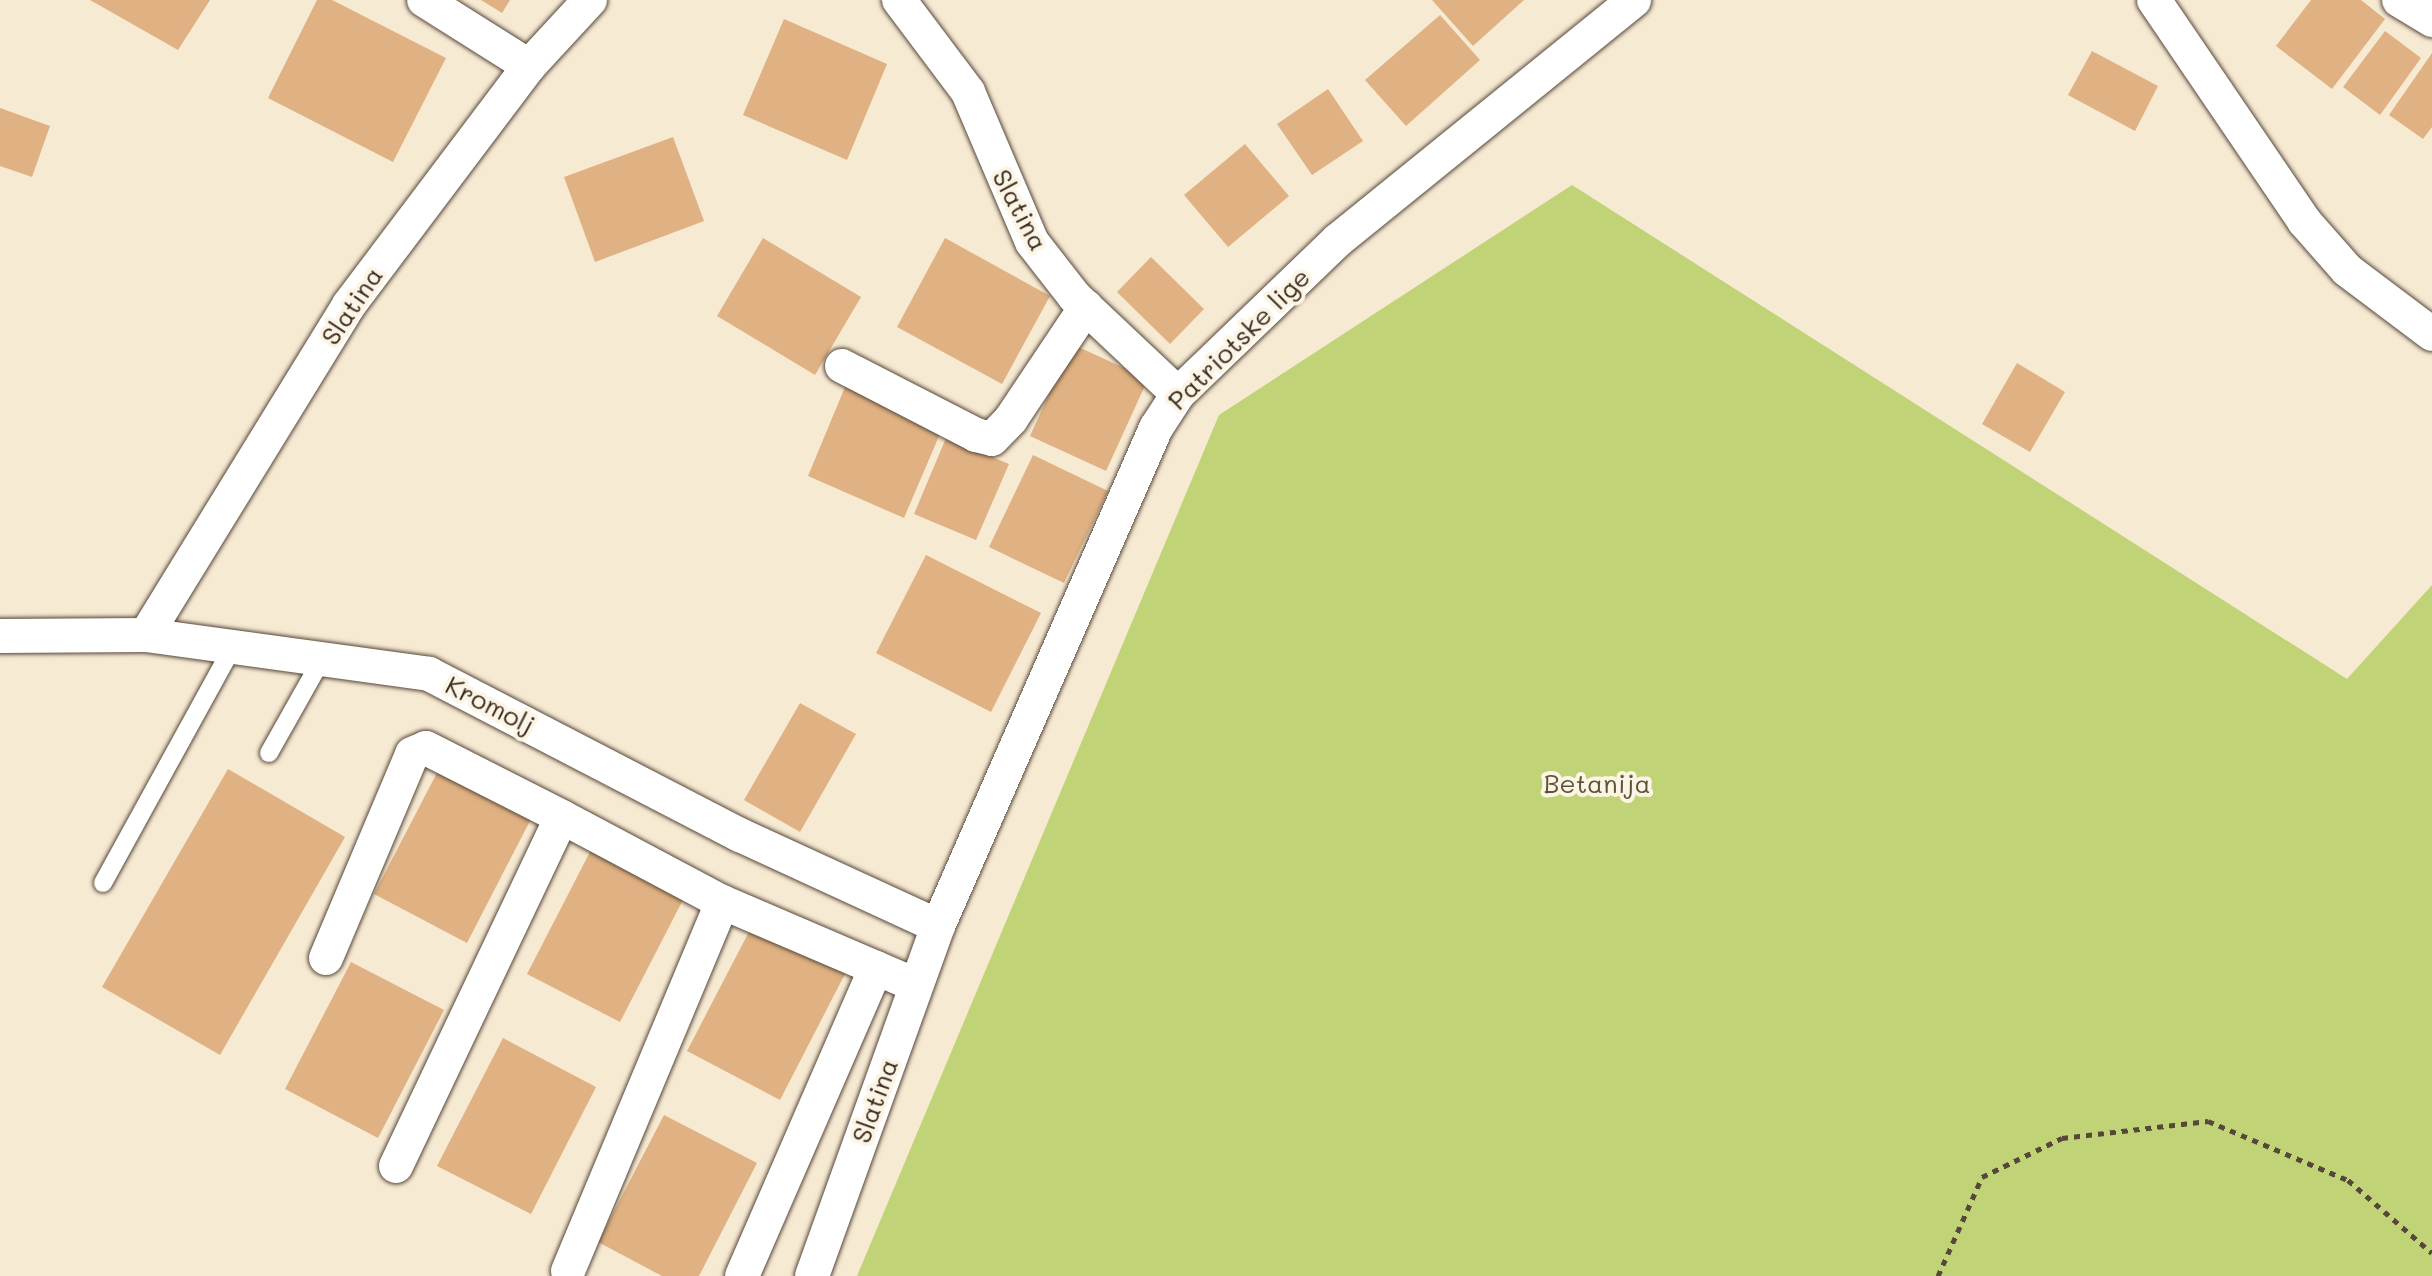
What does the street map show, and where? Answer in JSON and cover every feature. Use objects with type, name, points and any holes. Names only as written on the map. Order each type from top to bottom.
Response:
[{"type":"street","points":[[424,0],[529,66]]},
{"type":"street","name":"Slatina","points":[[146,635],[349,305],[529,66],[590,0]]},
{"type":"street","name":"Slatina","points":[[899,0],[968,92],[1032,242],[1086,307],[1178,394]]},
{"type":"street","name":"Patriotske lige","points":[[938,926],[1156,428],[1178,394],[1338,240],[1634,0]]},
{"type":"street","points":[[2154,0],[2304,221],[2347,270],[2432,334]]},
{"type":"street","points":[[2399,0],[2432,20]]},
{"type":"street","points":[[842,366],[976,435],[992,439],[1011,419],[1086,307]]},
{"type":"street","name":"Kromolj","points":[[0,636],[146,635],[429,674],[740,835],[938,926]]},
{"type":"street","points":[[326,958],[412,754],[426,748],[722,902],[916,985]]},
{"type":"street","points":[[396,1166],[562,817]]},
{"type":"street","points":[[568,1271],[722,902]]},
{"type":"street","name":"Slatina","points":[[812,1276],[938,926]]},
{"type":"street","points":[[742,1276],[876,968]]},
{"type":"lane","points":[[103,883],[233,647]]},
{"type":"lane","points":[[269,753],[322,659]]},
{"type":"path","points":[[1938,1276],[1982,1177],[2062,1138],[2208,1121],[2348,1180],[2432,1253]]},
{"type":"green space","name":"Betanija","points":[[1572,185],[2347,679],[2432,585],[2432,1276],[857,1276],[1219,415]]},
{"type":"building","points":[[90,0],[210,0],[178,50]]},
{"type":"building","points":[[317,0],[332,0],[446,58],[393,162],[268,98]]},
{"type":"building","points":[[481,0],[510,0],[502,13]]},
{"type":"building","points":[[1432,0],[1524,0],[1473,46]]},
{"type":"building","points":[[2311,0],[2361,0],[2385,19],[2332,89],[2276,46]]},
{"type":"building","points":[[1440,15],[1480,60],[1406,126],[1365,80]]},
{"type":"building","points":[[784,19],[887,64],[847,160],[743,115]]},
{"type":"building","points":[[2385,31],[2421,58],[2380,115],[2343,87]]},
{"type":"building","points":[[2092,51],[2158,86],[2135,131],[2068,95]]},
{"type":"building","points":[[2432,53],[2432,127],[2423,139],[2389,115]]},
{"type":"building","points":[[1328,89],[1363,141],[1312,175],[1277,124]]},
{"type":"building","points":[[0,108],[50,126],[32,177],[0,166]]},
{"type":"building","points":[[673,137],[704,221],[595,262],[564,177]]},
{"type":"building","points":[[1245,144],[1289,196],[1228,247],[1184,195]]},
{"type":"building","points":[[763,238],[861,297],[815,375],[717,316]]},
{"type":"building","points":[[945,238],[1050,296],[1002,384],[897,327]]},
{"type":"building","points":[[1151,257],[1204,309],[1170,344],[1117,292]]},
{"type":"building","points":[[1072,344],[1148,379],[1106,471],[1030,436]]},
{"type":"building","points":[[2017,363],[2065,392],[2030,452],[1982,424]]},
{"type":"building","points":[[845,387],[942,429],[904,518],[808,476]]},
{"type":"building","points":[[946,438],[1009,464],[976,540],[914,514]]},
{"type":"building","points":[[1033,455],[1108,491],[1064,583],[989,547]]},
{"type":"building","points":[[926,555],[1041,613],[991,712],[876,653]]},
{"type":"building","points":[[800,703],[856,734],[800,832],[744,800]]},
{"type":"building","points":[[440,767],[533,815],[467,943],[374,894]]},
{"type":"building","points":[[228,769],[345,837],[220,1055],[102,987]]},
{"type":"building","points":[[593,846],[686,894],[620,1022],[527,974]]},
{"type":"building","points":[[753,924],[846,972],[780,1100],[687,1051]]},
{"type":"building","points":[[351,962],[444,1010],[378,1138],[285,1089]]},
{"type":"building","points":[[503,1038],[596,1087],[531,1214],[437,1166]]},
{"type":"building","points":[[664,1115],[757,1163],[699,1276],[662,1276],[598,1242]]}]
